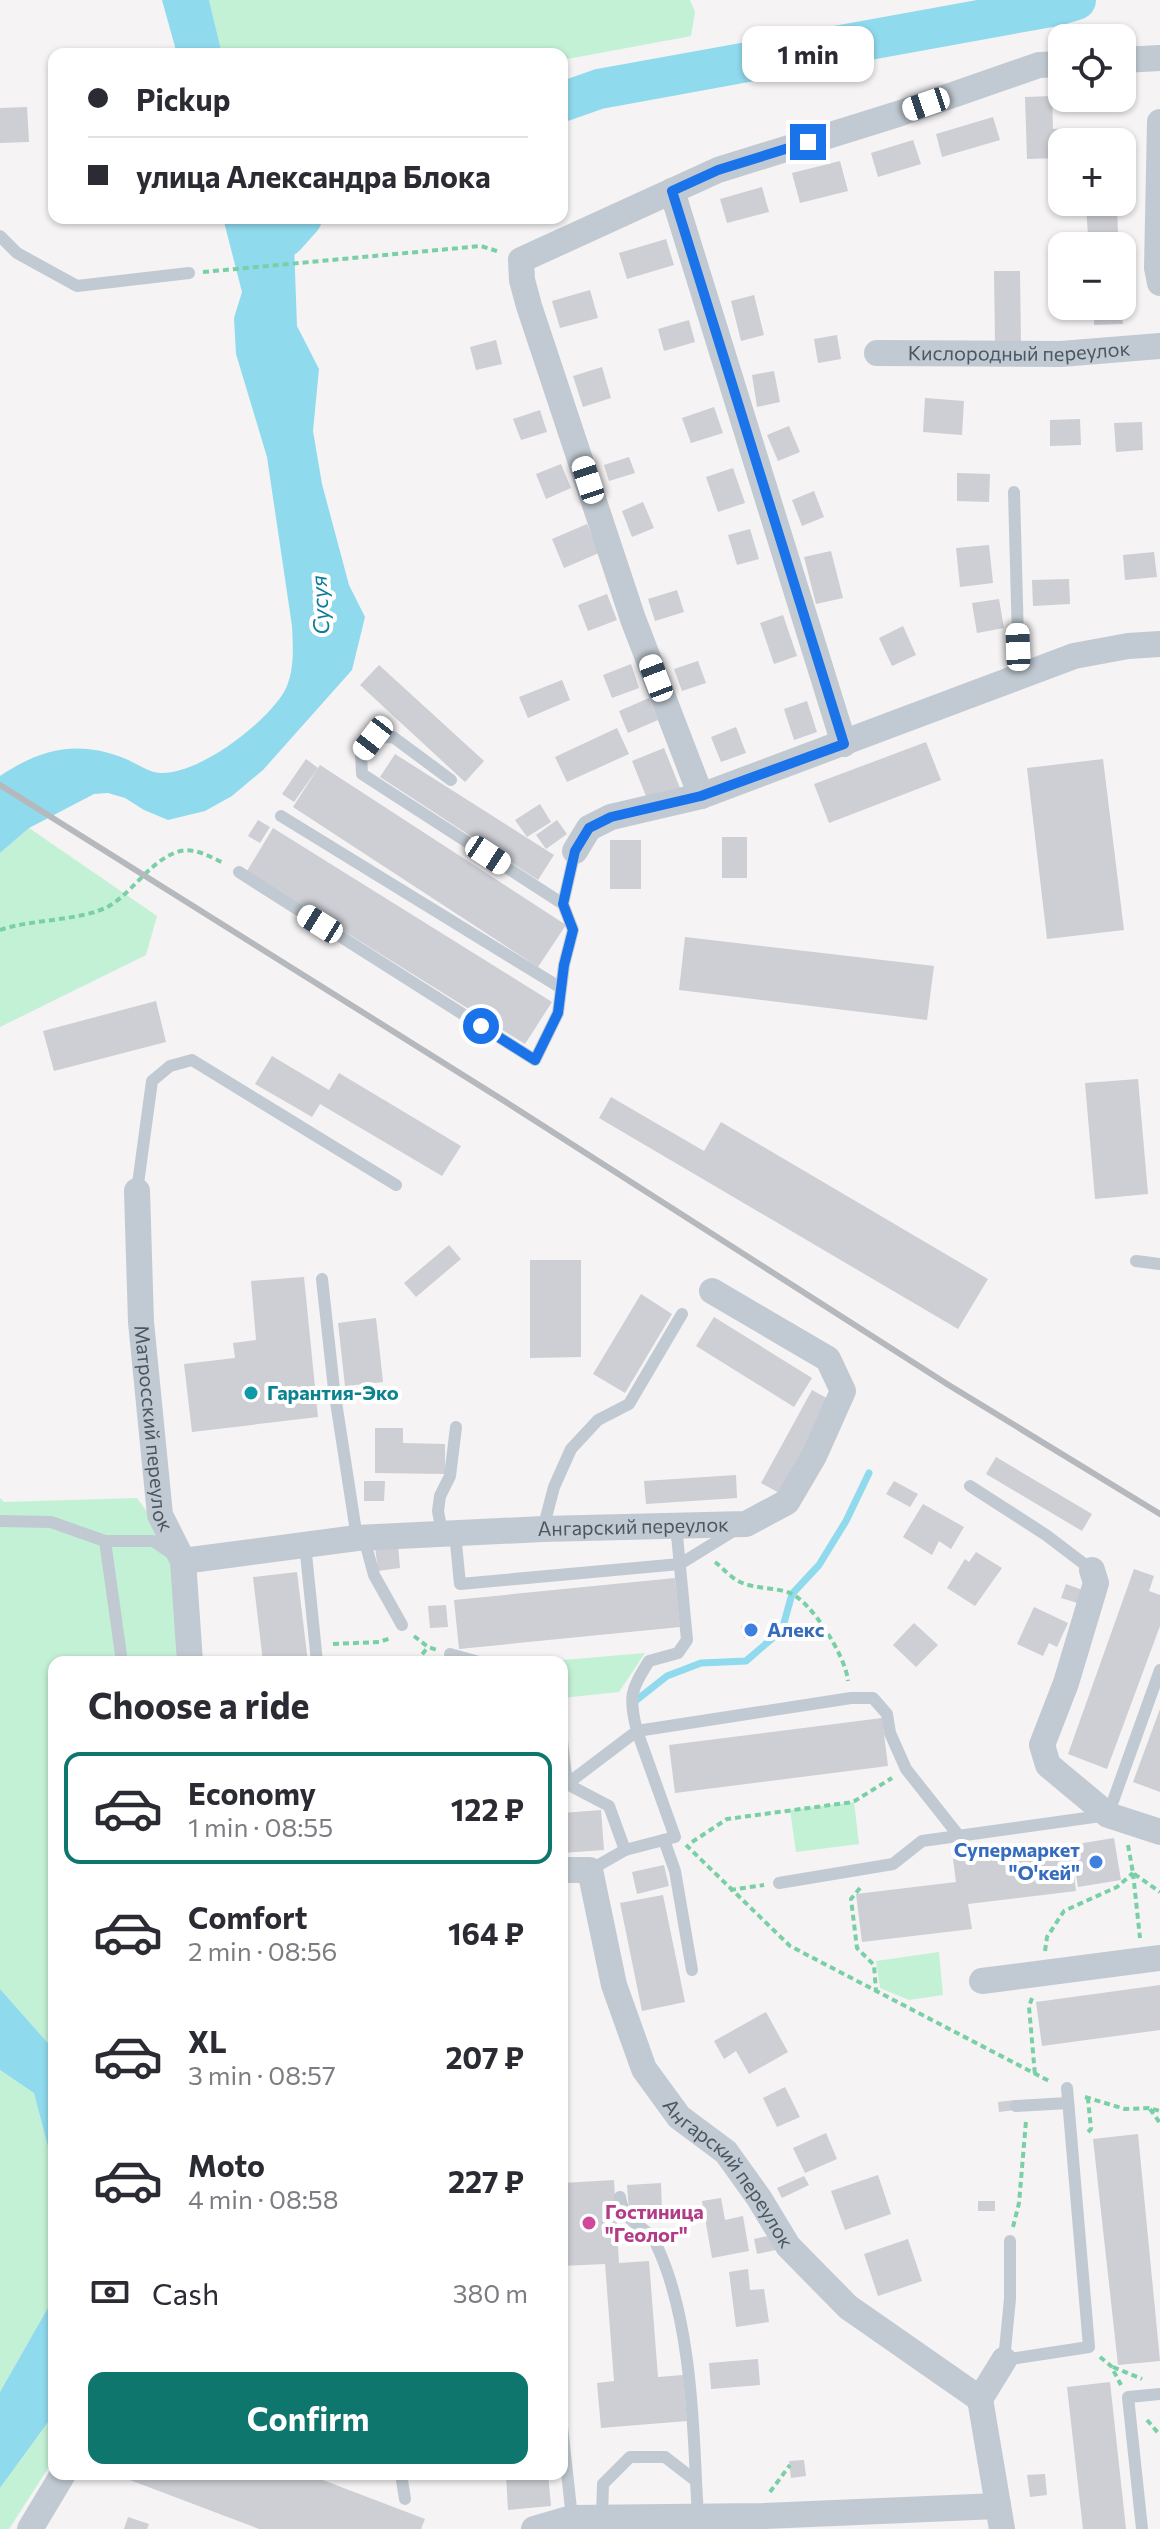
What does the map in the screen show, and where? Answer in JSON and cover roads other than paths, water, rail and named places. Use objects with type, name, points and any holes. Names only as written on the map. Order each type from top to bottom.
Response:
[{"type":"street","points":[[1136,59],[1160,58]]},
{"type":"street","points":[[701,796],[633,619],[529,306],[522,280],[521,260],[718,170],[1048,65]]},
{"type":"street","points":[[1160,122],[1157,268],[1160,283]]},
{"type":"street","points":[[672,191],[844,744]]},
{"type":"street","name":"Кислородный переулок","points":[[877,353],[1061,354],[1160,346]]},
{"type":"street","points":[[575,851],[589,828],[611,817],[701,796],[1074,656],[1128,646],[1160,644]]},
{"type":"street","name":"Матросский переулок","points":[[137,1191],[141,1322],[160,1515],[183,1561],[190,1656]]},
{"type":"street","name":"Ангарский переулок","points":[[183,1561],[360,1538],[746,1524],[787,1502],[814,1456],[843,1391],[828,1359],[712,1291]]},
{"type":"street","points":[[1092,1570],[1096,1583],[1066,1683],[1042,1745],[1048,1765],[1116,1819],[1160,1832]]},
{"type":"street","points":[[568,1870],[590,1870]]},
{"type":"street","name":"Ангарский переулок","points":[[590,1870],[614,1985],[644,2069],[679,2117],[726,2152],[788,2246],[848,2307],[936,2375],[980,2399]]},
{"type":"street","points":[[982,1981],[1151,1959]]},
{"type":"street","points":[[534,2529],[572,2518],[602,2517],[770,2515],[1000,2518],[980,2399],[1004,2360]]},
{"type":"street","points":[[30,2529],[59,2480]]},
{"type":"lane","points":[[0,236],[17,253],[77,286],[189,273]]},
{"type":"lane","points":[[1014,492],[1019,677]]},
{"type":"lane","points":[[451,780],[393,737],[373,738],[361,754],[362,774],[563,904]]},
{"type":"lane","points":[[281,816],[561,988]]},
{"type":"lane","points":[[239,872],[535,1060],[558,1013],[564,965],[573,930],[563,904],[575,851]]},
{"type":"lane","points":[[137,1191],[152,1081],[170,1066],[192,1060],[396,1185]]},
{"type":"lane","points":[[1136,1261],[1160,1264]]},
{"type":"lane","points":[[322,1279],[334,1389],[360,1538],[374,1575],[402,1625]]},
{"type":"lane","points":[[543,1529],[554,1487],[571,1449],[598,1420],[629,1404],[682,1314]]},
{"type":"lane","points":[[456,1427],[450,1476],[440,1496],[438,1511],[449,1533],[460,1584],[680,1564],[746,1524]]},
{"type":"lane","points":[[970,1486],[1046,1535],[1092,1570]]},
{"type":"lane","points":[[0,1521],[51,1522],[105,1541],[153,1541],[183,1561]]},
{"type":"lane","points":[[676,1525],[687,1640],[678,1653],[649,1661],[632,1688],[630,1705],[669,1838],[692,1970]]},
{"type":"lane","points":[[105,1541],[121,1656]]},
{"type":"lane","points":[[305,1544],[317,1656]]},
{"type":"lane","points":[[450,1654],[457,1656]]},
{"type":"lane","points":[[779,1883],[893,1864],[922,1841],[1116,1819],[1160,1670]]},
{"type":"lane","points":[[568,1781],[637,1731],[851,1698],[873,1698],[887,1714],[890,1733],[906,1769],[959,1836]]},
{"type":"lane","points":[[568,1786],[609,1806],[625,1850]]},
{"type":"lane","points":[[590,1870],[625,1850],[669,1838]]},
{"type":"lane","points":[[1010,2241],[1010,2299],[1004,2360],[1089,2347],[1067,2088]]},
{"type":"lane","points":[[1022,2105],[1068,2103]]},
{"type":"lane","points":[[620,2197],[623,2213],[655,2242],[673,2296],[689,2374],[698,2517]]},
{"type":"lane","points":[[1142,2529],[1128,2397],[1160,2394]]},
{"type":"lane","points":[[602,2517],[603,2484],[630,2457],[665,2457],[696,2481]]},
{"type":"lane","points":[[402,2480],[405,2499]]},
{"type":"lane","points":[[568,2480],[572,2518]]},
{"type":"water","points":[[162,0],[209,0],[221,48],[175,48]]},
{"type":"water","name":"Сусуя","points":[[225,224],[282,224],[294,244],[297,326],[319,369],[313,431],[322,484],[349,585],[365,617],[352,670],[263,770],[232,796],[205,811],[168,820],[125,798],[108,793],[94,794],[29,828],[0,853],[0,776],[15,767],[43,754],[73,749],[104,752],[160,773],[193,766],[246,732],[275,705],[288,685],[292,626],[267,457],[236,354],[234,318],[242,292]]},
{"type":"water","points":[[0,1989],[48,2043],[48,2147],[34,2093],[0,2070]]},
{"type":"water","points":[[48,2308],[48,2422],[0,2488],[0,2392]]},
{"type":"waterway","points":[[568,100],[599,89],[1076,0]]},
{"type":"waterway","points":[[285,237],[297,224]]},
{"type":"waterway","points":[[634,1702],[667,1676],[701,1663],[746,1661],[782,1630],[792,1594],[819,1565],[846,1521],[869,1473]]},
{"type":"railway","points":[[0,785],[509,1104],[947,1384],[1160,1514]]},
{"type":"place","name":"Гарантия-Эко","points":[[251,1393]]},
{"type":"place","name":"Алекс","points":[[751,1630]]},
{"type":"place","name":"Супермаркет \"О'кей\"","points":[[1096,1862]]},
{"type":"place","name":"Гостиница \"Геолог\"","points":[[589,2223]]}]
